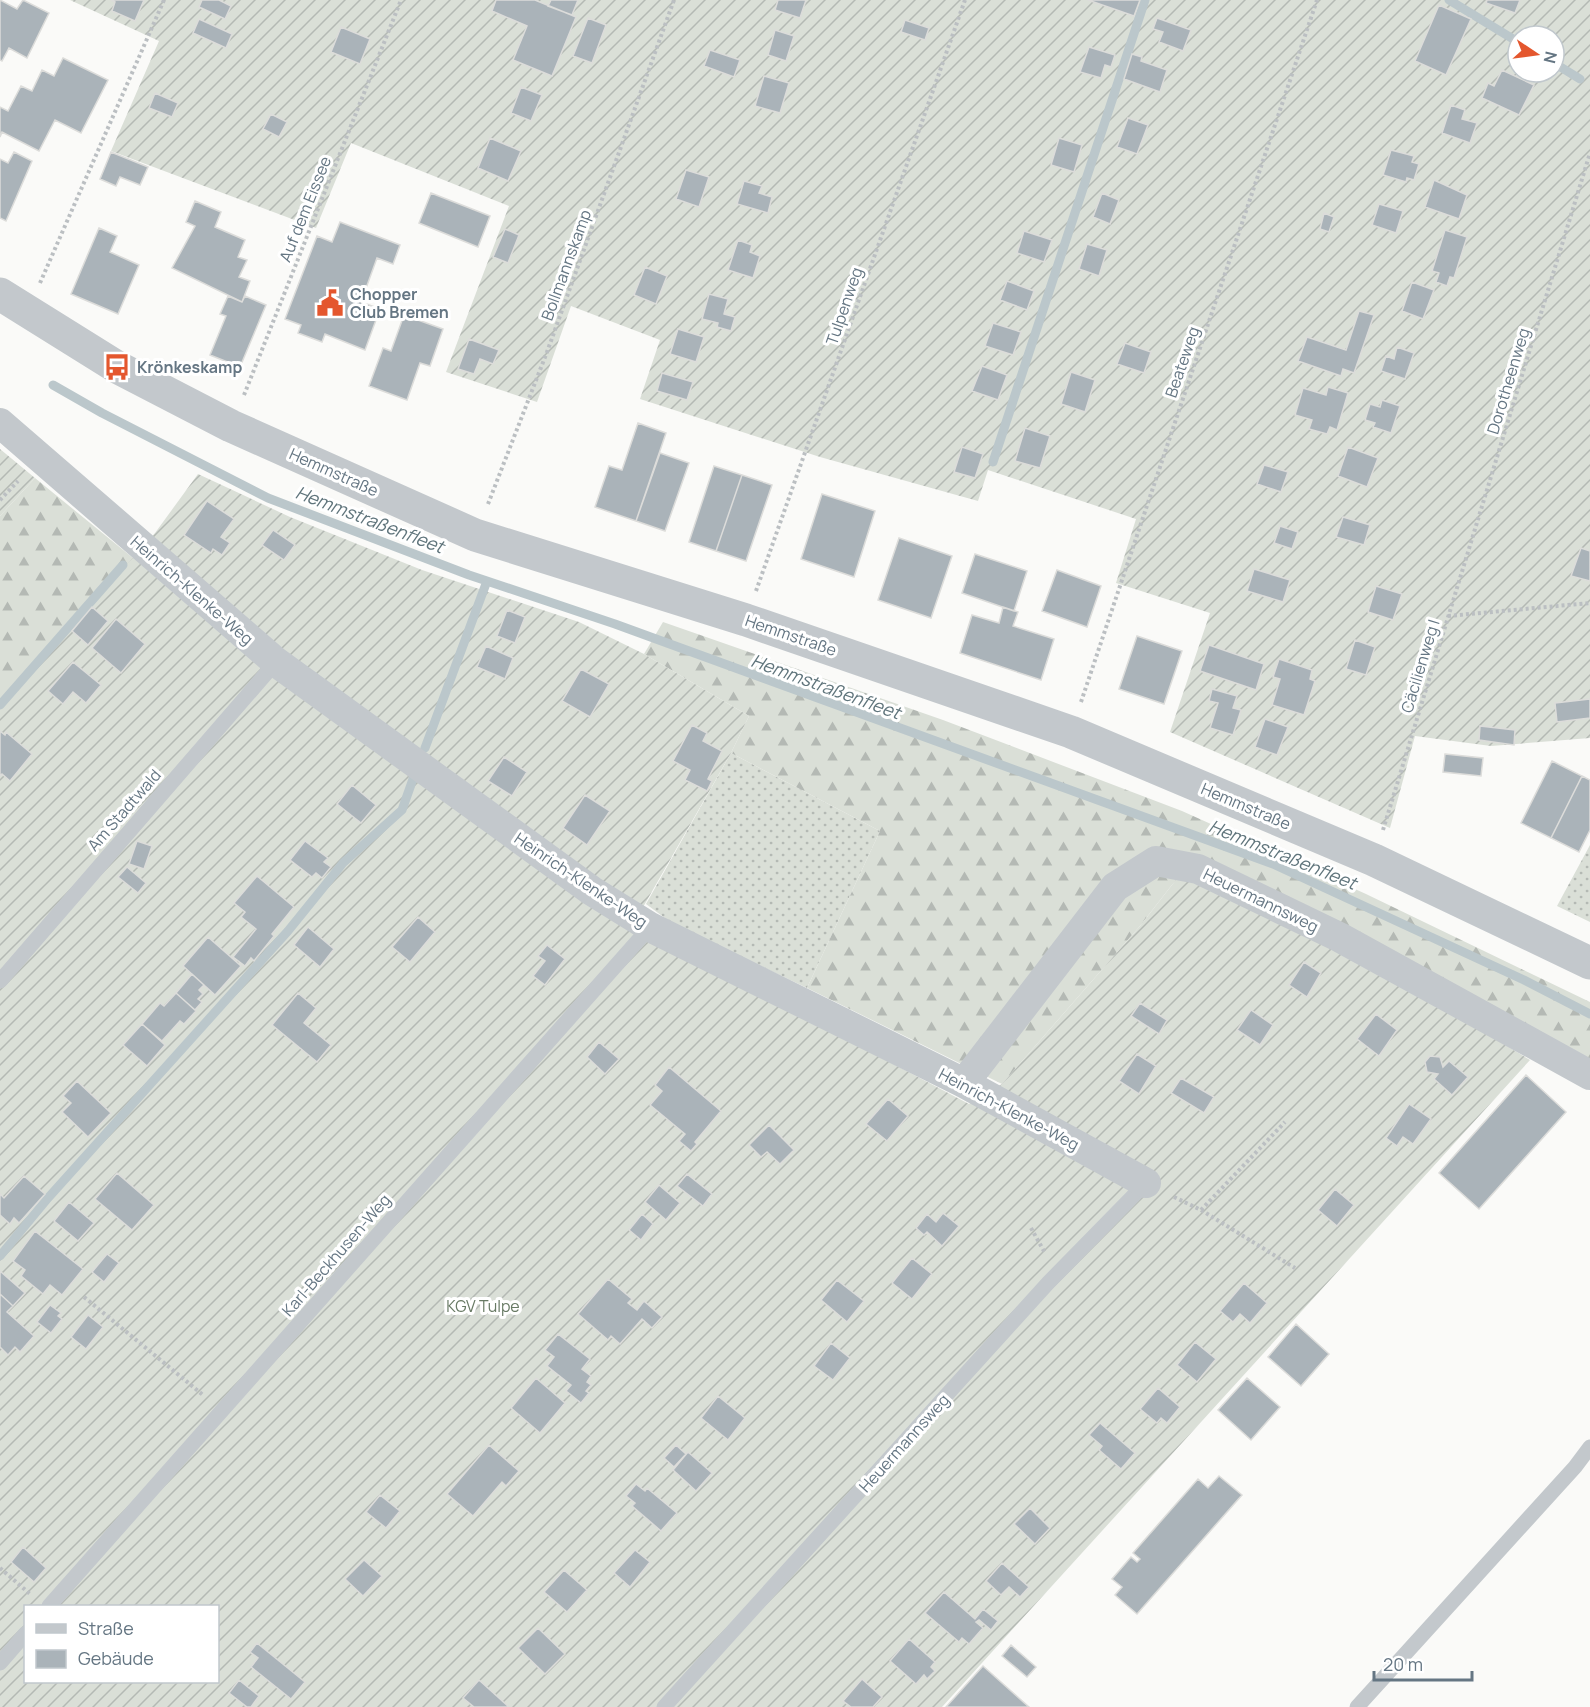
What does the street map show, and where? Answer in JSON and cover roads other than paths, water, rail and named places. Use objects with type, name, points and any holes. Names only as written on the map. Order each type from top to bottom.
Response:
[{"type":"street","name":"Hemmstraße","points":[[0,294],[117,367],[231,426],[475,536],[746,620],[1071,732],[1374,860],[1590,963]]},
{"type":"street","name":"Heinrich-Klenke-Weg","points":[[0,423],[276,662],[592,891],[650,927],[964,1083],[1146,1183]]},
{"type":"street","name":"Heuermannsweg","points":[[964,1083],[1115,887],[1156,861],[1198,869],[1339,937],[1590,1075]]},
{"type":"lane","name":"Am Stadtwald","points":[[0,981],[276,662]]},
{"type":"lane","name":"Karl-Beckhusen-Weg","points":[[50,1605],[650,927]]},
{"type":"lane","name":"Heuermannsweg","points":[[664,1707],[1048,1283],[1146,1183]]},
{"type":"lane","points":[[1357,1707],[1575,1467],[1590,1447]]},
{"type":"lane","points":[[0,1663],[24,1636]]},
{"type":"waterway","points":[[993,462],[1145,0]]},
{"type":"waterway","points":[[1449,0],[1506,35]]},
{"type":"waterway","points":[[1566,70],[1580,79]]},
{"type":"waterway","name":"Hemmstraßenfleet","points":[[53,385],[102,413],[268,498],[469,575],[615,624],[1273,864],[1524,980],[1590,1014]]},
{"type":"waterway","points":[[0,705],[123,565]]},
{"type":"waterway","points":[[425,748],[487,581]]},
{"type":"waterway","points":[[0,1256],[48,1198],[288,931],[343,863],[402,810],[413,779]]},
{"type":"place","name":"Chopper Club Bremen","points":[[330,303]]},
{"type":"place","name":"Krönkeskamp","points":[[117,367]]},
{"type":"park label","name":"KGV Tulpe","points":[[483,1306]]}]
